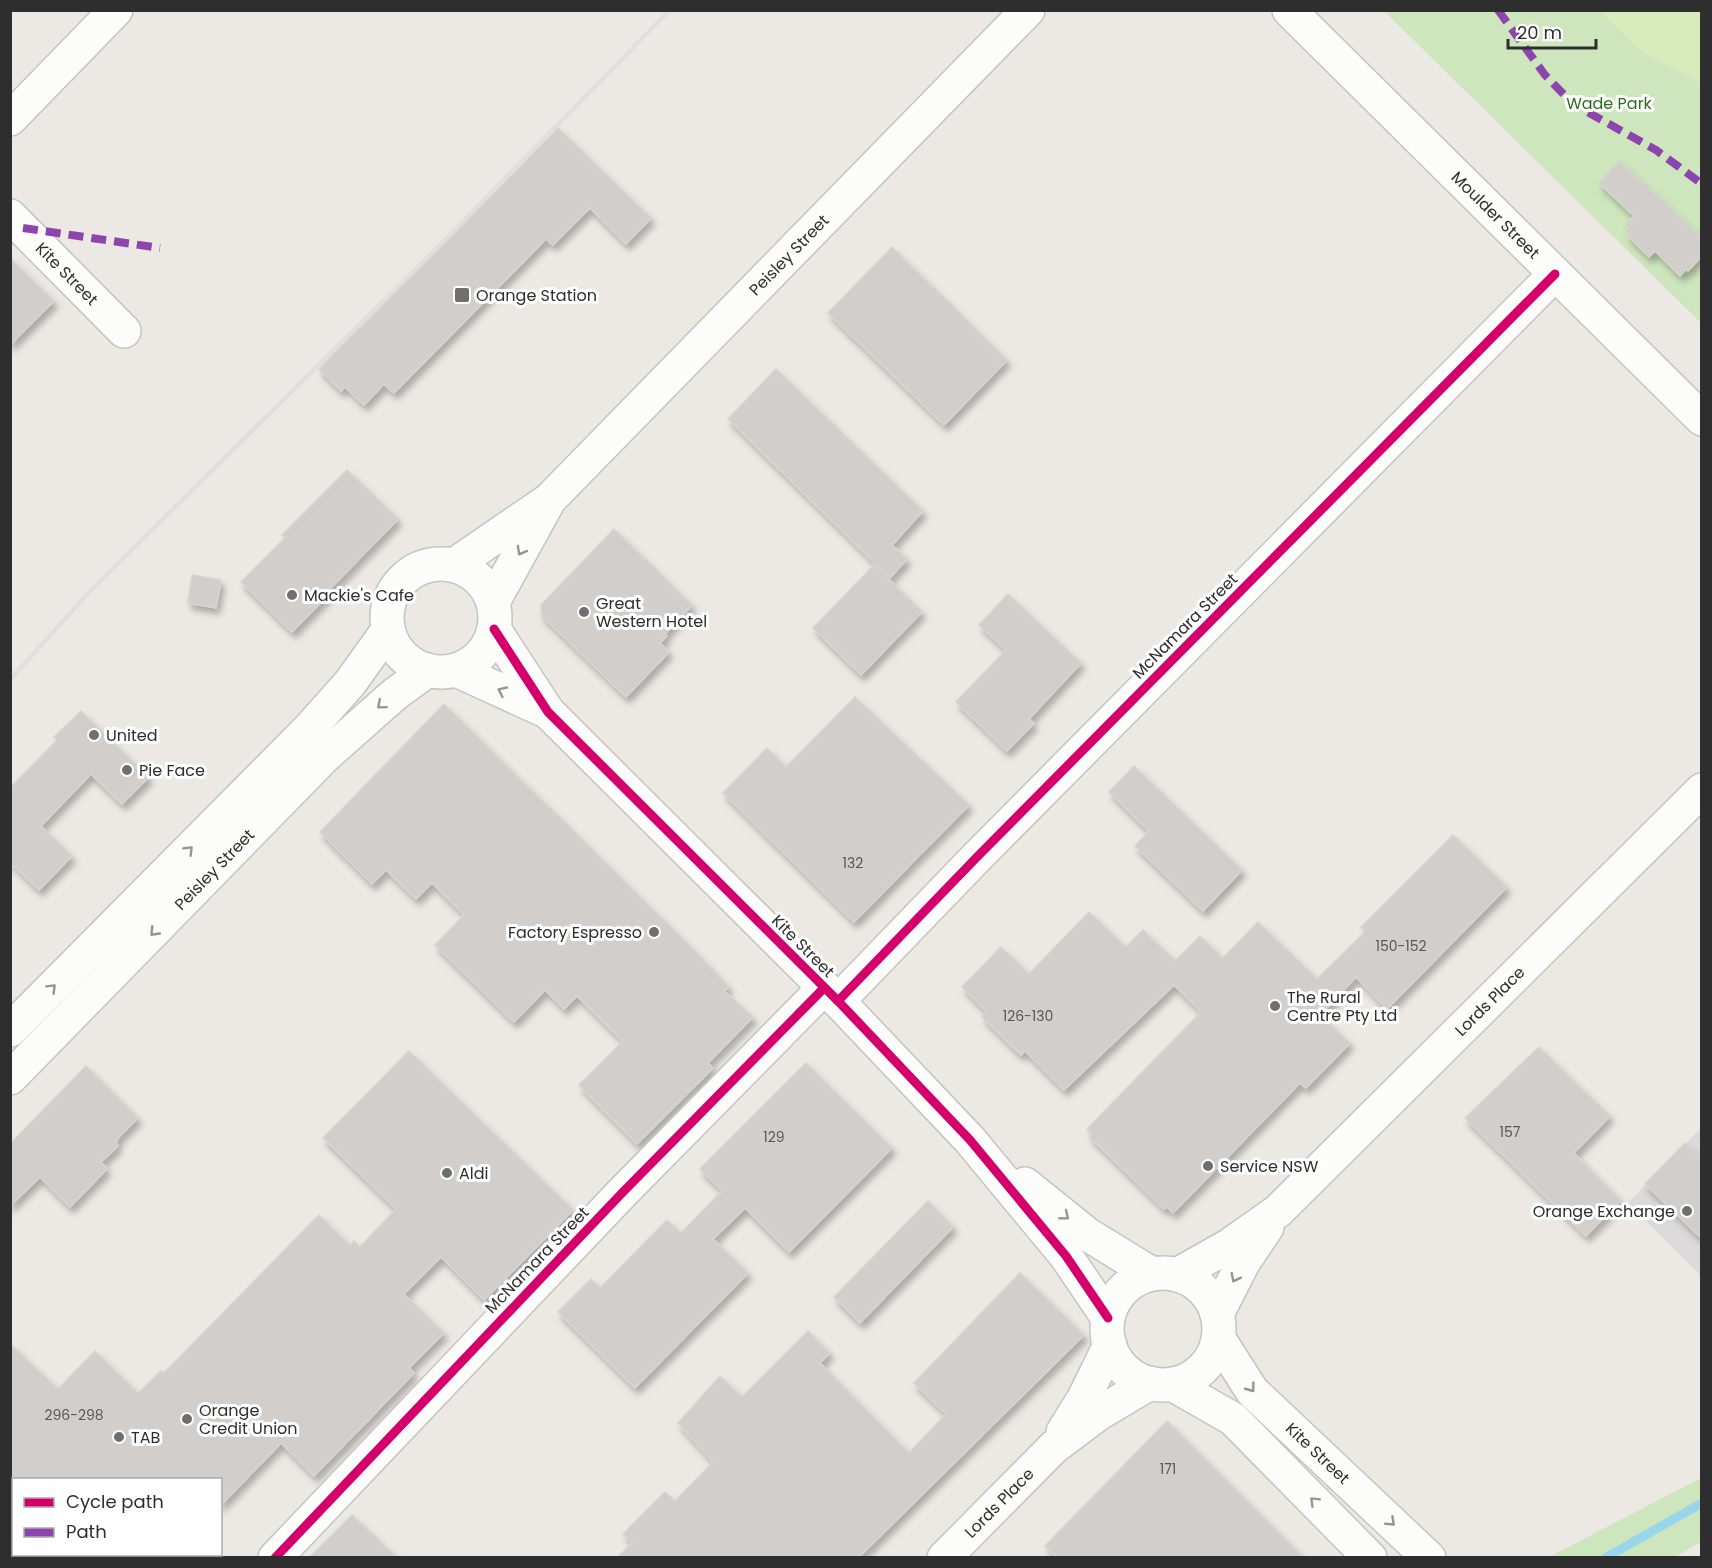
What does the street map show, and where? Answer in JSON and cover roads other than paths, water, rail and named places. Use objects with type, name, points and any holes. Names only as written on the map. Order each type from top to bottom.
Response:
[{"type":"street","points":[[10,119],[116,10]]},
{"type":"street","name":"Peisley Street","points":[[454,565],[549,500],[1028,10]]},
{"type":"street","name":"Moulder Street","points":[[1289,10],[1701,419]]},
{"type":"street","name":"Kite Street","points":[[10,216],[124,331]]},
{"type":"street","name":"McNamara Street","points":[[275,1557],[614,1201],[984,850],[1555,274]]},
{"type":"street","name":"Peisley Street","points":[[494,615],[549,500]]},
{"type":"street","points":[[436,564],[454,565],[471,572],[484,585],[494,615],[489,643],[481,655],[442,670],[403,656],[388,630],[387,612],[392,594],[403,579],[418,569],[436,564]]},
{"type":"street","name":"Kite Street","points":[[494,615],[548,712],[831,994],[970,1140],[1066,1256],[1109,1331]]},
{"type":"street","name":"Peisley Street","points":[[10,1030],[309,729],[356,675],[388,630]]},
{"type":"street","name":"Peisley Street","points":[[10,1078],[325,756],[387,701],[442,670]]},
{"type":"street","name":"Kite Street","points":[[442,670],[548,712]]},
{"type":"street","name":"Lords Place","points":[[1165,1275],[1230,1245],[1278,1211],[1701,790]]},
{"type":"street","name":"Kite Street","points":[[970,1140],[1087,1234],[1165,1275]]},
{"type":"street","name":"Lords Place","points":[[1218,1326],[1243,1263],[1278,1211]]},
{"type":"street","points":[[1161,1384],[1188,1379],[1202,1369],[1213,1355],[1218,1326],[1208,1296],[1195,1283],[1165,1275],[1137,1280],[1124,1289],[1114,1303],[1109,1331],[1125,1370],[1161,1384],[1233,1419],[1370,1557]]},
{"type":"street","name":"Kite Street","points":[[1218,1326],[1252,1391],[1429,1557]]},
{"type":"street","name":"Lords Place","points":[[1054,1447],[1084,1398],[1109,1331]]},
{"type":"street","name":"Lords Place","points":[[944,1557],[1054,1447],[1098,1414],[1161,1384]]},
{"type":"waterway","points":[[1605,1558],[1702,1503]]},
{"type":"railway","points":[[10,680],[90,591],[437,248],[670,10]]},
{"type":"place","name":"Orange Station","points":[[462,295]]},
{"type":"place","name":"Mackie's Cafe","points":[[292,595]]},
{"type":"place","name":"Great Western Hotel","points":[[584,612]]},
{"type":"place","name":"United","points":[[94,735]]},
{"type":"place","name":"Pie Face","points":[[127,770]]},
{"type":"place","name":"Factory Espresso","points":[[654,932]]},
{"type":"place","name":"The Rural Centre Pty Ltd","points":[[1275,1006]]},
{"type":"place","name":"Service NSW","points":[[1208,1166]]},
{"type":"place","name":"Aldi","points":[[447,1173]]},
{"type":"place","name":"Orange Exchange","points":[[1687,1211]]},
{"type":"place","name":"Orange Credit Union","points":[[187,1419]]},
{"type":"place","name":"TAB","points":[[119,1437]]},
{"type":"park label","name":"Wade Park","points":[[1609,103]]}]
